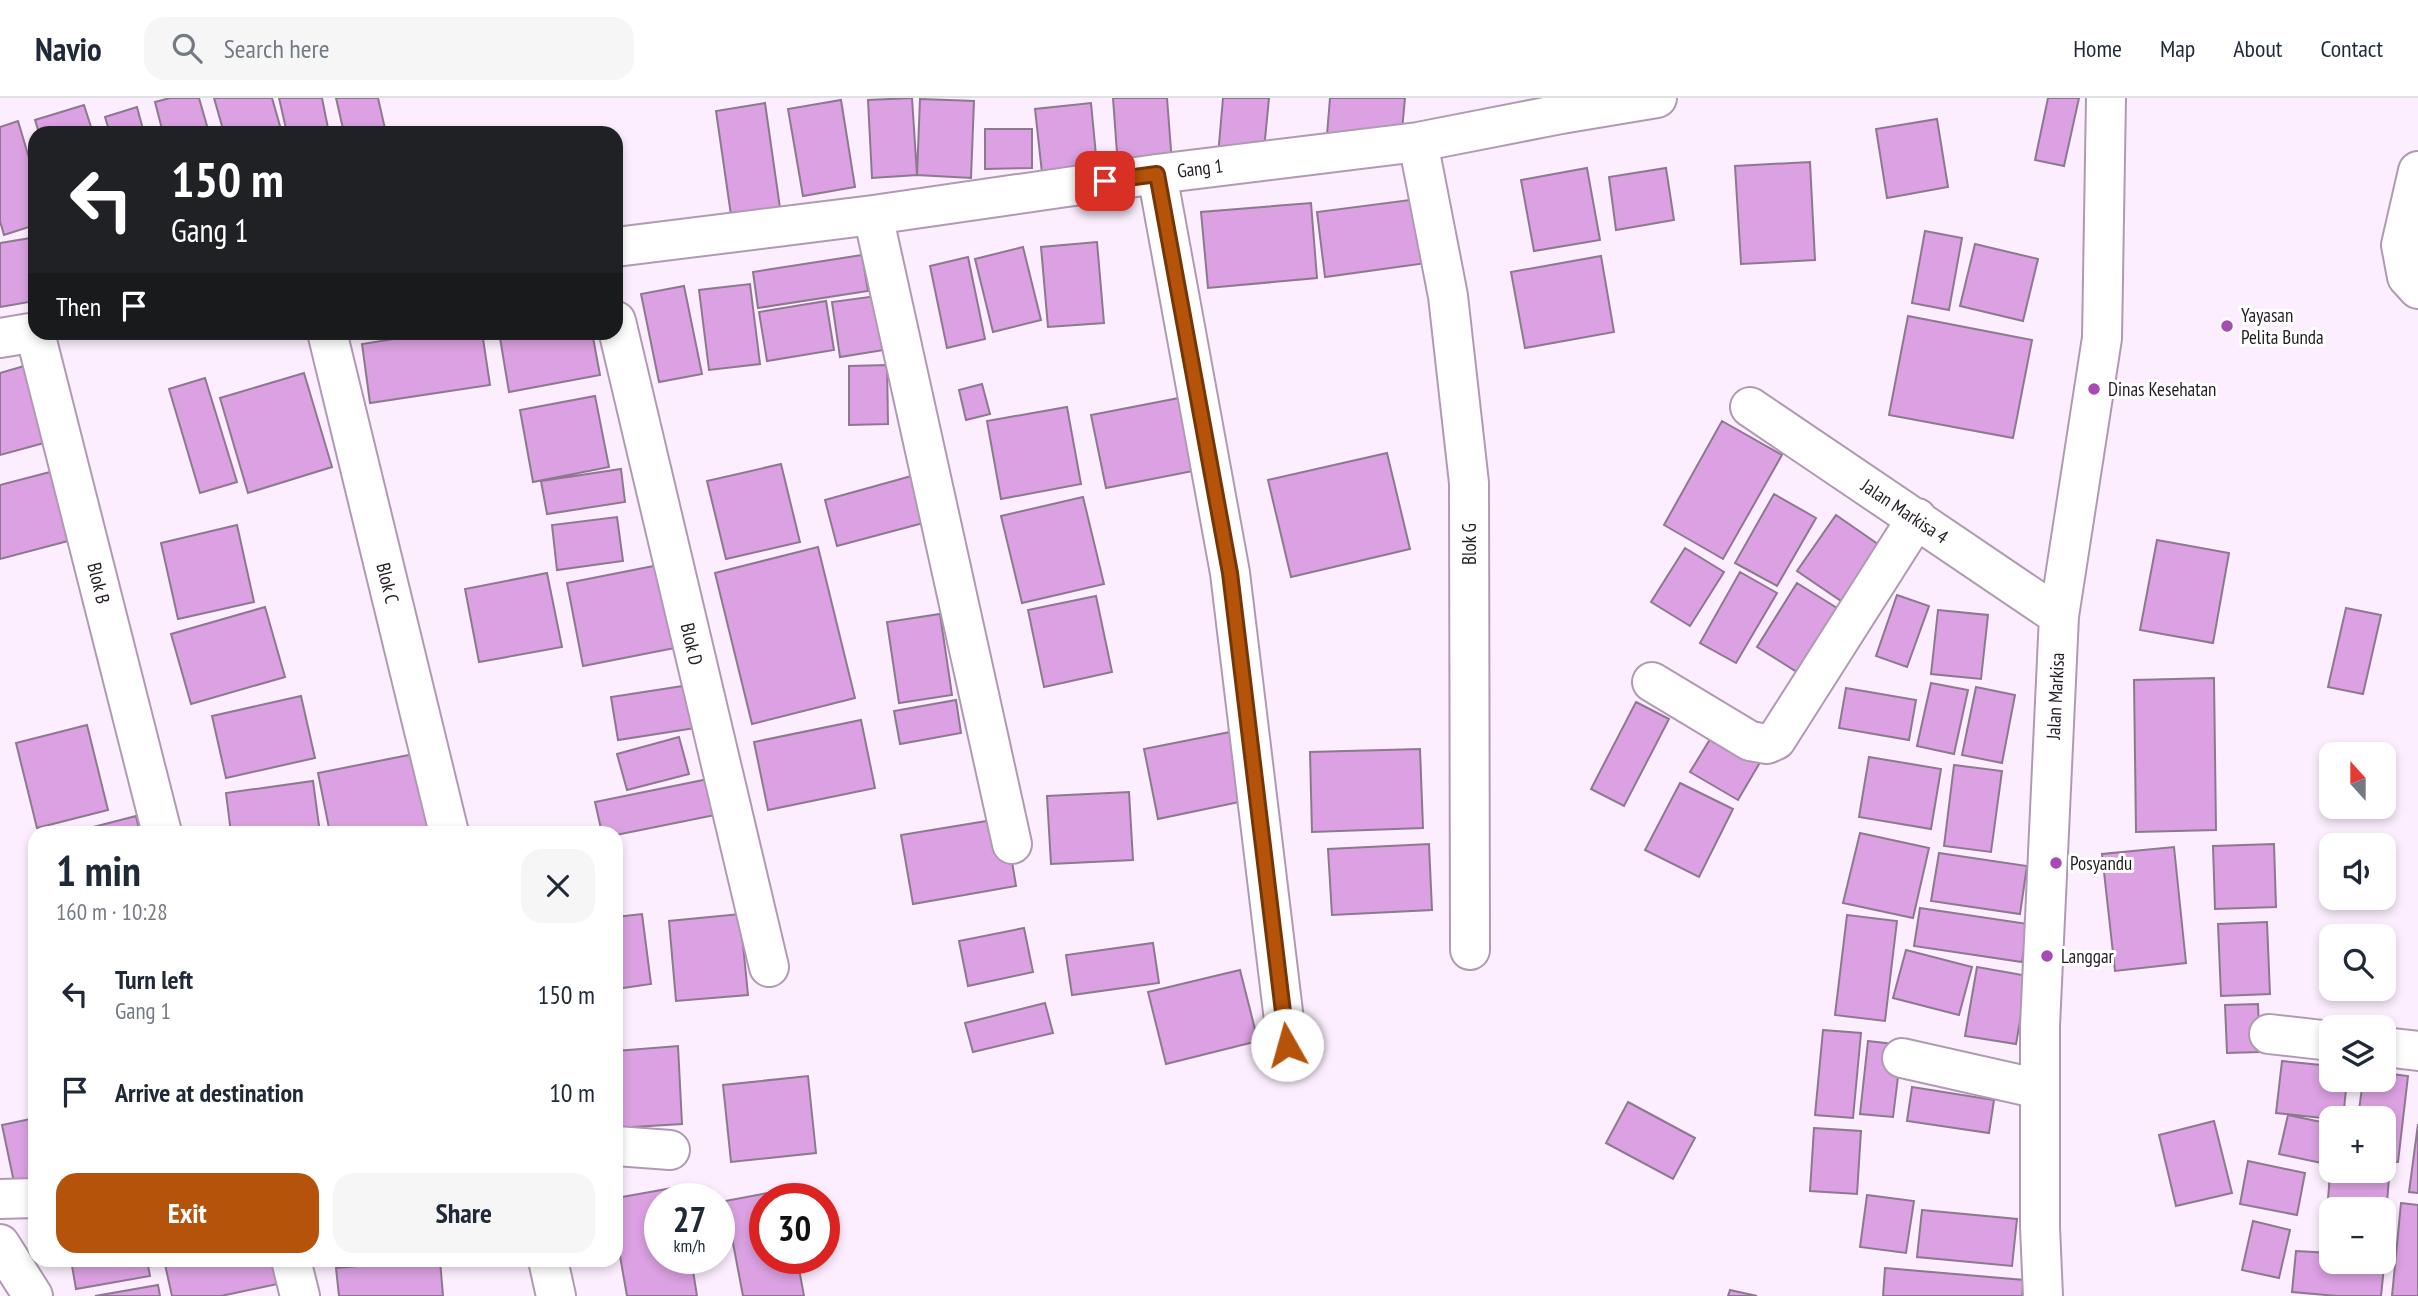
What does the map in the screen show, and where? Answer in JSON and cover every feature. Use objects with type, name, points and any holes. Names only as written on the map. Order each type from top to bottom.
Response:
[{"type":"street","name":"Gang 1","points":[[623,246],[873,215],[1157,174],[1418,142],[1657,98]]},
{"type":"street","name":"Jalan Markisa","points":[[2043,1296],[2040,1227],[2041,1012],[2059,615],[2102,338],[2106,98]]},
{"type":"street","name":"Blok G","points":[[1418,142],[1448,296],[1469,483],[1470,950]]},
{"type":"street","points":[[2418,171],[2401,245],[2407,277],[2418,289]]},
{"type":"street","points":[[1157,174],[1230,573],[1287,1045]]},
{"type":"street","points":[[873,215],[1012,844]]},
{"type":"street","points":[[0,338],[28,334]]},
{"type":"street","name":"Blok B","points":[[38,340],[160,826]]},
{"type":"street","name":"Blok C","points":[[329,340],[447,826]]},
{"type":"street","name":"Blok D","points":[[620,340],[769,967]]},
{"type":"street","name":"Jalan Markisa 4","points":[[1750,407],[2059,615]]},
{"type":"street","points":[[1652,682],[1750,741],[1767,744],[1776,740],[1917,518]]},
{"type":"street","points":[[2269,1034],[2319,1040]]},
{"type":"street","points":[[2396,1048],[2418,1051]]},
{"type":"street","points":[[1902,1058],[2040,1089]]},
{"type":"street","points":[[623,1147],[670,1150]]},
{"type":"street","points":[[0,1199],[28,1198]]},
{"type":"street","points":[[0,1244],[33,1296]]},
{"type":"street","points":[[293,1267],[300,1296]]},
{"type":"street","points":[[550,1267],[556,1296]]},
{"type":"building","points":[[170,98],[199,98],[207,126],[161,126],[155,102]]},
{"type":"building","points":[[214,98],[272,98],[280,126],[222,126]]},
{"type":"building","points":[[279,98],[322,98],[328,126],[285,126]]},
{"type":"building","points":[[336,98],[378,98],[384,126],[342,126]]},
{"type":"building","points":[[912,98],[917,175],[872,178],[868,100]]},
{"type":"building","points":[[1113,98],[1167,98],[1172,163],[1118,167]]},
{"type":"building","points":[[1223,98],[1269,98],[1263,160],[1218,156]]},
{"type":"building","points":[[1330,98],[1405,98],[1401,141],[1327,135]]},
{"type":"building","points":[[2048,98],[2079,98],[2064,166],[2035,160]]},
{"type":"building","points":[[920,99],[974,101],[971,178],[917,175]]},
{"type":"building","points":[[841,100],[855,187],[803,196],[788,109]]},
{"type":"building","points":[[765,103],[781,215],[732,222],[716,111]]},
{"type":"building","points":[[1091,103],[1097,166],[1042,173],[1035,109]]},
{"type":"building","points":[[84,105],[91,126],[37,126],[35,120]]},
{"type":"building","points":[[137,107],[142,126],[108,126],[105,117]]},
{"type":"building","points":[[1937,119],[1948,187],[1887,198],[1876,129]]},
{"type":"building","points":[[18,121],[28,155],[28,227],[4,235],[0,221],[0,127]]},
{"type":"building","points":[[985,129],[1032,129],[1032,168],[985,169]]},
{"type":"building","points":[[1810,162],[1815,260],[1741,264],[1735,166]]},
{"type":"building","points":[[1587,168],[1600,240],[1534,251],[1521,180]]},
{"type":"building","points":[[1666,168],[1674,220],[1616,230],[1609,177]]},
{"type":"building","points":[[1425,198],[1434,262],[1325,277],[1317,212]]},
{"type":"building","points":[[1311,203],[1317,278],[1208,288],[1201,212]]},
{"type":"building","points":[[1925,231],[1962,238],[1949,310],[1912,303]]},
{"type":"building","points":[[28,238],[28,302],[0,307],[0,243]]},
{"type":"building","points":[[1097,242],[1104,323],[1048,327],[1041,247]]},
{"type":"building","points":[[1975,244],[2038,259],[2023,321],[1960,306]]},
{"type":"building","points":[[1023,247],[1041,320],[993,332],[975,259]]},
{"type":"building","points":[[862,255],[868,291],[758,308],[753,272]]},
{"type":"building","points":[[1601,256],[1614,332],[1525,348],[1511,272]]},
{"type":"building","points":[[968,257],[985,339],[947,348],[930,266]]},
{"type":"building","points":[[750,284],[760,364],[709,370],[699,290]]},
{"type":"building","points":[[684,286],[702,374],[659,382],[641,294]]},
{"type":"building","points":[[876,296],[884,350],[840,357],[832,302]]},
{"type":"building","points":[[826,301],[834,350],[767,361],[759,312]]},
{"type":"building","points":[[1908,316],[2032,340],[2013,438],[1889,415]]},
{"type":"building","points":[[387,340],[483,340],[490,385],[370,403],[362,344]]},
{"type":"building","points":[[500,340],[593,340],[600,375],[509,392]]},
{"type":"building","points":[[887,365],[888,424],[849,425],[849,366]]},
{"type":"building","points":[[24,366],[44,443],[0,455],[0,373]]},
{"type":"building","points":[[304,373],[332,467],[248,493],[220,398]]},
{"type":"building","points":[[205,378],[237,482],[200,493],[169,389]]},
{"type":"building","points":[[982,384],[990,414],[966,420],[959,390]]},
{"type":"building","points":[[595,396],[609,467],[533,482],[520,410]]},
{"type":"building","points":[[1179,398],[1193,471],[1106,488],[1091,415]]},
{"type":"building","points":[[1067,407],[1081,484],[1001,499],[987,421]]},
{"type":"building","points":[[1722,421],[1782,455],[1723,559],[1664,525]]},
{"type":"building","points":[[1387,453],[1410,549],[1291,577],[1268,480]]},
{"type":"building","points":[[781,464],[800,542],[726,559],[707,481]]},
{"type":"building","points":[[621,469],[625,502],[547,514],[541,481]]},
{"type":"building","points":[[50,472],[68,541],[0,559],[0,485]]},
{"type":"building","points":[[915,475],[927,522],[837,546],[825,500]]},
{"type":"building","points":[[1774,494],[1816,518],[1777,586],[1735,563]]},
{"type":"building","points":[[1083,497],[1104,584],[1022,603],[1001,516]]},
{"type":"building","points":[[1836,515],[1885,549],[1847,605],[1797,571]]},
{"type":"building","points":[[617,517],[623,561],[557,570],[552,525]]},
{"type":"building","points":[[237,525],[254,602],[178,619],[161,543]]},
{"type":"building","points":[[2157,540],[2229,553],[2213,643],[2140,630]]},
{"type":"building","points":[[818,547],[855,698],[752,724],[715,573]]},
{"type":"building","points":[[1685,548],[1724,572],[1690,626],[1651,602]]},
{"type":"building","points":[[669,563],[685,646],[583,666],[567,583]]},
{"type":"building","points":[[1740,572],[1777,593],[1736,663],[1700,643]]},
{"type":"building","points":[[547,573],[562,647],[479,662],[465,589]]},
{"type":"building","points":[[1797,583],[1845,613],[1805,677],[1757,647]]},
{"type":"building","points":[[1897,595],[1929,606],[1907,667],[1876,656]]},
{"type":"building","points":[[1096,596],[1112,672],[1044,687],[1028,610]]},
{"type":"building","points":[[265,607],[285,677],[191,704],[171,634]]},
{"type":"building","points":[[2346,608],[2381,615],[2363,694],[2328,687]]},
{"type":"building","points":[[1938,610],[1988,615],[1981,679],[1931,674]]},
{"type":"building","points":[[940,614],[952,695],[899,703],[887,622]]},
{"type":"building","points":[[2214,678],[2216,830],[2136,832],[2134,680]]},
{"type":"building","points":[[1931,683],[1968,690],[1954,754],[1917,746]]},
{"type":"building","points":[[696,684],[702,727],[618,740],[611,697]]},
{"type":"building","points":[[1976,687],[2015,695],[2002,763],[1962,755]]},
{"type":"building","points":[[1846,688],[1916,700],[1909,740],[1839,728]]},
{"type":"building","points":[[301,696],[315,758],[226,778],[212,716]]},
{"type":"building","points":[[956,700],[961,733],[900,744],[894,711]]},
{"type":"building","points":[[1636,702],[1669,719],[1624,806],[1591,789]]},
{"type":"building","points":[[861,720],[875,788],[768,810],[754,742]]},
{"type":"building","points":[[87,725],[108,810],[37,826],[16,743]]},
{"type":"building","points":[[1715,731],[1762,759],[1738,800],[1690,772]]},
{"type":"building","points":[[1230,732],[1244,801],[1158,819],[1144,749]]},
{"type":"building","points":[[679,737],[689,774],[627,790],[617,754]]},
{"type":"building","points":[[1420,749],[1423,828],[1312,832],[1310,752]]},
{"type":"building","points":[[414,754],[428,826],[329,826],[318,773]]},
{"type":"building","points":[[1869,757],[1941,769],[1931,829],[1859,817]]},
{"type":"building","points":[[1954,765],[2002,771],[1991,852],[1944,846]]},
{"type":"building","points":[[718,777],[725,813],[623,834],[623,826],[600,826],[595,802]]},
{"type":"building","points":[[313,781],[319,826],[230,826],[226,793]]},
{"type":"building","points":[[1680,783],[1733,809],[1699,877],[1645,850]]},
{"type":"building","points":[[1129,792],[1133,860],[1051,864],[1047,796]]},
{"type":"building","points":[[136,816],[138,826],[97,826]]},
{"type":"building","points":[[1005,818],[1016,886],[913,904],[901,835]]},
{"type":"building","points":[[1860,833],[1929,848],[1913,918],[1843,903]]},
{"type":"building","points":[[1429,844],[1432,910],[1332,915],[1328,849]]},
{"type":"building","points":[[2274,844],[2276,907],[2215,909],[2213,846]]},
{"type":"building","points":[[2174,847],[2186,963],[2115,971],[2102,854]]},
{"type":"building","points":[[1939,853],[2027,866],[2020,914],[1931,901]]},
{"type":"building","points":[[1920,908],[2028,924],[2022,962],[1914,946]]},
{"type":"building","points":[[642,914],[651,984],[623,988],[623,916]]},
{"type":"building","points":[[740,914],[748,995],[676,1001],[669,921]]},
{"type":"building","points":[[1847,915],[1897,921],[1885,1021],[1835,1015]]},
{"type":"building","points":[[2267,922],[2270,994],[2221,996],[2218,924]]},
{"type":"building","points":[[1024,928],[1033,972],[968,986],[959,941]]},
{"type":"building","points":[[1153,943],[1159,983],[1072,995],[1066,955]]},
{"type":"building","points":[[1906,950],[1972,967],[1959,1015],[1893,998]]},
{"type":"building","points":[[1977,967],[2028,976],[2016,1044],[1965,1036]]},
{"type":"building","points":[[1240,970],[1258,1041],[1166,1064],[1148,992]]},
{"type":"building","points":[[1045,1003],[1053,1033],[973,1052],[965,1023]]},
{"type":"building","points":[[2258,1004],[2260,1052],[2227,1053],[2225,1005]]},
{"type":"building","points":[[1823,1030],[1861,1033],[1853,1118],[1815,1115]]},
{"type":"building","points":[[1868,1041],[1902,1045],[1893,1117],[1860,1114]]},
{"type":"building","points":[[678,1046],[682,1124],[623,1128],[623,1050]]},
{"type":"building","points":[[2282,1061],[2319,1065],[2319,1092],[2346,1092],[2344,1106],[2319,1106],[2319,1118],[2276,1113]]},
{"type":"building","points":[[2396,1074],[2408,1076],[2398,1162],[2396,1106],[2360,1106],[2361,1092],[2396,1092]]},
{"type":"building","points":[[808,1076],[816,1153],[731,1162],[723,1085]]},
{"type":"building","points":[[1912,1087],[1994,1100],[1989,1133],[1907,1121]]},
{"type":"building","points":[[1628,1102],[1695,1138],[1673,1179],[1606,1143]]},
{"type":"building","points":[[2288,1115],[2319,1121],[2319,1162],[2279,1154]]},
{"type":"building","points":[[28,1119],[28,1184],[15,1187],[2,1125]]},
{"type":"building","points":[[2214,1121],[2232,1193],[2176,1206],[2159,1135]]},
{"type":"building","points":[[2418,1124],[2418,1193],[2409,1192]]},
{"type":"building","points":[[1814,1128],[1861,1131],[1857,1194],[1810,1191]]},
{"type":"building","points":[[2248,1161],[2305,1173],[2297,1215],[2240,1204]]},
{"type":"building","points":[[2329,1183],[2389,1183],[2387,1197],[2328,1197]]},
{"type":"building","points":[[644,1193],[644,1274],[694,1274],[697,1296],[627,1296],[623,1267],[623,1197]]},
{"type":"building","points":[[1867,1195],[1914,1201],[1906,1253],[1860,1247]]},
{"type":"building","points":[[749,1197],[749,1274],[800,1274],[804,1296],[743,1296],[735,1254],[735,1199]]},
{"type":"building","points":[[2401,1203],[2418,1205],[2418,1296],[2392,1296]]},
{"type":"building","points":[[1922,1210],[2017,1219],[2012,1266],[1917,1257]]},
{"type":"building","points":[[2253,1221],[2290,1230],[2279,1278],[2242,1270]]},
{"type":"building","points":[[2296,1251],[2319,1252],[2319,1274],[2383,1274],[2381,1296],[2292,1292]]},
{"type":"building","points":[[72,1267],[148,1267],[150,1276],[76,1289]]},
{"type":"building","points":[[166,1267],[284,1267],[287,1282],[221,1296],[172,1296]]},
{"type":"building","points":[[441,1267],[443,1296],[339,1296],[336,1268]]},
{"type":"building","points":[[1885,1268],[2024,1280],[2022,1296],[1883,1296]]},
{"type":"building","points":[[158,1285],[160,1296],[95,1296]]},
{"type":"building","points":[[1730,1290],[1757,1296],[1728,1296]]},
{"type":"place","name":"Yayasan Pelita Bunda","points":[[2227,326]]},
{"type":"place","name":"Dinas Kesehatan","points":[[2094,389]]},
{"type":"place","name":"Posyandu","points":[[2056,863]]},
{"type":"place","name":"Langgar","points":[[2047,956]]},
{"type":"route","points":[[1105,181],[1157,174],[1230,573],[1287,1045]]}]
